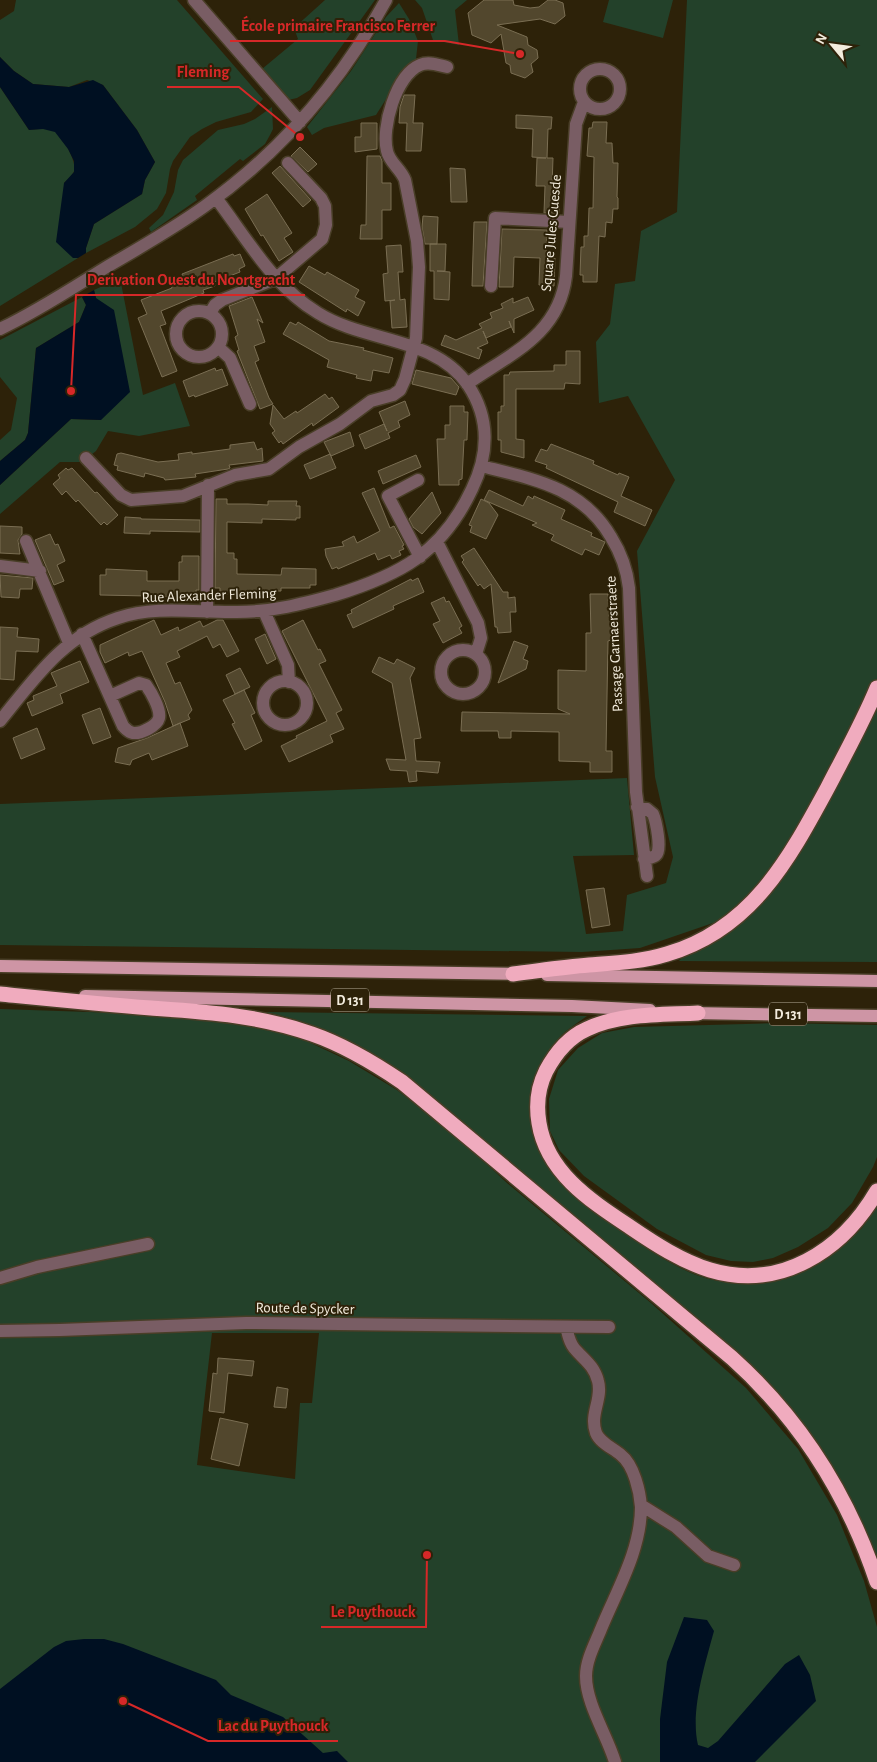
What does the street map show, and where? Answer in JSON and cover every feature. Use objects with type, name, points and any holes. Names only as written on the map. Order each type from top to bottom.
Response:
[{"type":"highway","points":[[513,974],[638,961],[658,957],[695,944],[732,921],[769,884],[797,844],[877,688]]},
{"type":"highway","points":[[0,994],[135,1007],[218,1012],[252,1018],[284,1025],[324,1038],[364,1058],[398,1079],[718,1346],[764,1388],[792,1421],[828,1473],[858,1532],[877,1582]]},
{"type":"highway","points":[[698,1013],[613,1020],[598,1024],[580,1033],[557,1053],[542,1078],[539,1092],[538,1116],[546,1150],[570,1182],[615,1217],[669,1252],[712,1270],[749,1275],[768,1274],[786,1269],[804,1263],[821,1253],[850,1228],[877,1191]]},
{"type":"main road","name":"D 131","points":[[0,964],[877,981]]},
{"type":"main road","name":"D 131","points":[[0,994],[572,1006],[698,1013],[877,1016]]},
{"type":"street","points":[[194,0],[300,122]]},
{"type":"street","points":[[0,329],[168,231],[216,198],[260,161],[300,122],[331,86],[386,0]]},
{"type":"street","points":[[86,458],[121,495],[131,500],[183,496],[235,475],[272,468],[299,447],[340,424],[371,401],[397,393],[405,379],[414,347],[417,322],[419,254],[405,180],[401,170],[386,150],[388,123],[397,89],[410,72],[424,64],[447,67]]},
{"type":"street","name":"Square Jules Guesde","points":[[467,384],[535,337],[552,317],[562,298],[565,284],[576,124],[584,102]]},
{"type":"street","points":[[210,313],[215,305],[222,300],[275,278],[319,243],[325,230],[326,209],[323,202],[288,163]]},
{"type":"street","name":"Rue Alexander Fleming","points":[[0,721],[50,660],[82,634],[112,620],[140,612],[264,611],[303,604],[366,585],[396,572],[420,557],[437,542],[462,508],[474,484],[481,466],[485,446],[484,423],[476,398],[467,384],[447,363],[435,355],[332,322],[295,297],[275,278],[216,198]]},
{"type":"street","points":[[491,286],[495,218],[569,222]]},
{"type":"street","points":[[198,310],[210,313],[222,327],[222,336],[218,348],[202,357],[192,356],[182,349],[176,337],[178,325],[186,315],[198,310]]},
{"type":"street","points":[[218,348],[230,358],[250,404]]},
{"type":"street","name":"Passage Garnaerstraete","points":[[481,466],[536,480],[568,493],[594,514],[605,527],[619,551],[626,568],[629,588],[637,807],[647,876]]},
{"type":"street","points":[[418,480],[388,496],[420,557]]},
{"type":"street","points":[[206,612],[208,485]]},
{"type":"street","points":[[26,541],[69,643]]},
{"type":"street","points":[[437,542],[478,623],[481,638],[476,654]]},
{"type":"street","points":[[0,566],[40,571]]},
{"type":"street","points":[[264,611],[288,664],[288,682]]},
{"type":"street","points":[[82,634],[110,696]]},
{"type":"street","points":[[0,1278],[36,1267],[148,1244]]},
{"type":"street","name":"Route de Spycker","points":[[0,1330],[60,1330],[246,1323],[609,1327]]},
{"type":"street","points":[[566,1327],[572,1345],[592,1367],[598,1380],[599,1390],[593,1420],[596,1432],[602,1441],[624,1457],[637,1488],[641,1505],[640,1526],[635,1547],[593,1646],[586,1675],[590,1697],[615,1762]]},
{"type":"street","points":[[641,1505],[676,1527],[708,1556],[734,1565]]},
{"type":"green space","points":[[16,0],[177,0],[263,99],[251,112],[216,122],[190,137],[173,161],[166,193],[157,209],[135,227],[86,253],[94,224],[142,194],[145,180],[155,162],[137,130],[103,85],[87,80],[69,87],[33,84],[14,71],[0,57],[0,20],[14,11]]},
{"type":"green space","points":[[325,0],[375,0],[310,90],[297,98],[288,100],[262,69],[298,39],[294,28]]},
{"type":"green space","points":[[415,0],[467,0],[455,10],[459,45],[433,40],[422,8]]},
{"type":"green space","points":[[609,0],[673,0],[663,38],[603,22]]},
{"type":"green space","points":[[687,0],[877,0],[877,962],[679,961],[713,923],[640,948],[582,952],[0,945],[0,804],[627,778],[634,855],[573,856],[586,934],[623,931],[627,895],[666,883],[673,857],[655,777],[637,551],[675,480],[628,396],[599,403],[596,342],[610,324],[615,284],[635,281],[641,231],[677,212]]},
{"type":"green space","points":[[399,3],[409,19],[418,41],[416,59],[400,77],[376,115],[324,128],[312,135],[307,127],[351,71],[386,17]]},
{"type":"green space","points":[[0,87],[29,130],[53,130],[66,144],[73,162],[74,171],[64,183],[73,258],[78,258],[0,306]]},
{"type":"green space","points":[[272,107],[273,129],[265,144],[243,161],[240,159],[195,196],[197,200],[151,232],[149,228],[163,215],[174,192],[178,170],[183,160],[218,130],[244,124]]},
{"type":"green space","points":[[120,278],[143,395],[175,383],[190,426],[139,436],[108,431],[96,451],[82,462],[60,462],[0,514],[0,485],[71,419],[101,420],[96,297],[94,290]]},
{"type":"green space","points":[[82,297],[86,305],[79,322],[36,348],[28,433],[25,440],[0,461],[0,440],[11,430],[17,398],[0,377],[0,340]]},
{"type":"green space","points":[[0,1009],[208,1016],[259,1024],[294,1035],[349,1061],[397,1090],[459,1138],[507,1183],[651,1303],[746,1388],[798,1449],[837,1515],[864,1581],[877,1627],[877,1762],[0,1762]],"holes":[[[212,1333],[319,1333],[312,1403],[300,1403],[295,1479],[197,1465]]]},
{"type":"green space","points":[[264,1012],[587,1016],[563,1034],[550,1049],[541,1063],[535,1078],[531,1093],[531,1124],[541,1155],[564,1185],[614,1225],[647,1249],[672,1264],[709,1279],[723,1282],[752,1283],[781,1279],[809,1269],[830,1256],[862,1228],[877,1206],[877,1557],[843,1484],[829,1461],[782,1399],[764,1380],[404,1074],[371,1054],[320,1028]]},
{"type":"green space","points":[[780,1023],[877,1025],[877,1157],[852,1203],[828,1228],[798,1247],[773,1258],[753,1262],[731,1261],[706,1255],[657,1229],[584,1176],[559,1150],[550,1131],[549,1099],[558,1070],[578,1048],[602,1033],[634,1027]]},
{"type":"water","points":[[0,57],[14,71],[33,84],[69,87],[93,80],[103,85],[137,130],[155,162],[145,180],[142,194],[94,224],[86,253],[78,258],[73,258],[56,242],[64,183],[74,172],[74,161],[68,149],[55,132],[43,129],[29,130],[0,87]]},
{"type":"water","points":[[94,290],[96,298],[114,310],[130,392],[101,420],[71,419],[0,485],[0,461],[25,440],[28,433],[36,348],[79,322],[86,305],[82,297]]},
{"type":"water","points":[[684,1617],[707,1620],[714,1631],[697,1703],[696,1732],[698,1745],[708,1748],[718,1741],[785,1664],[799,1655],[810,1675],[816,1701],[755,1762],[660,1762],[660,1719],[667,1662]]},
{"type":"water","points":[[104,1639],[123,1644],[216,1680],[231,1695],[283,1717],[323,1753],[337,1751],[348,1762],[0,1762],[0,1689],[54,1647],[66,1641]]},
{"type":"building","points":[[484,0],[513,0],[514,5],[530,8],[539,7],[548,0],[563,3],[565,16],[555,24],[540,19],[497,25],[527,37],[528,45],[537,50],[538,58],[531,64],[533,72],[525,78],[511,73],[510,65],[506,63],[501,34],[491,43],[472,35],[468,13]]},
{"type":"building","points":[[404,95],[415,95],[413,123],[423,123],[421,151],[406,151],[407,123],[399,123],[400,107]]},
{"type":"building","points":[[516,115],[552,117],[551,129],[548,129],[547,158],[553,158],[552,186],[560,186],[559,213],[544,213],[545,186],[536,186],[537,158],[546,158],[532,157],[533,129],[516,128]]},
{"type":"building","points":[[593,122],[607,122],[606,143],[612,143],[613,163],[618,163],[618,209],[613,209],[612,223],[606,222],[605,237],[599,236],[597,282],[583,282],[583,275],[580,275],[581,247],[584,247],[584,236],[588,236],[589,208],[593,208],[594,157],[587,156],[589,128],[592,128]]},
{"type":"building","points":[[361,123],[377,123],[377,149],[355,152],[355,137],[361,137]]},
{"type":"building","points":[[300,147],[317,164],[308,172],[291,156]]},
{"type":"building","points":[[367,156],[380,156],[382,161],[382,183],[391,183],[391,210],[382,210],[382,239],[360,239],[361,225],[366,225]]},
{"type":"building","points":[[280,166],[311,200],[303,207],[272,173]]},
{"type":"building","points":[[450,168],[465,169],[467,202],[451,202]]},
{"type":"building","points":[[267,194],[292,233],[284,238],[293,252],[279,261],[245,209]]},
{"type":"building","points":[[423,216],[438,217],[437,244],[425,244],[422,227]]},
{"type":"building","points":[[474,222],[487,222],[483,286],[472,286]]},
{"type":"building","points":[[502,229],[547,230],[546,258],[555,258],[554,286],[539,285],[540,258],[514,257],[513,287],[499,287]]},
{"type":"building","points":[[430,244],[446,244],[445,271],[437,271],[450,272],[449,300],[434,299],[434,271],[430,271]]},
{"type":"building","points":[[401,245],[403,272],[398,272],[400,300],[405,299],[407,327],[392,328],[390,301],[395,300],[385,301],[383,274],[388,273],[386,246]]},
{"type":"building","points":[[233,254],[234,256],[240,254],[245,266],[239,269],[240,272],[214,282],[215,286],[203,290],[204,293],[161,311],[166,324],[160,326],[177,371],[162,377],[138,318],[147,314],[141,300],[172,288],[171,285],[184,280],[182,274]]},
{"type":"building","points":[[309,266],[325,275],[327,272],[359,290],[355,297],[365,302],[358,316],[347,309],[346,312],[299,282]]},
{"type":"building","points":[[252,297],[263,323],[257,319],[265,342],[254,346],[259,360],[255,362],[273,404],[260,409],[237,351],[239,350],[235,337],[238,335],[229,306]]},
{"type":"building","points":[[528,297],[534,310],[514,319],[514,333],[509,321],[511,327],[486,338],[483,331],[488,343],[477,348],[482,350],[479,359],[441,345],[445,335],[456,340],[482,328],[479,324],[492,318],[490,313],[503,308],[501,304],[513,298],[513,303]]},
{"type":"building","points":[[290,322],[296,325],[298,322],[329,341],[364,348],[363,350],[393,358],[389,373],[373,370],[371,381],[356,378],[357,375],[327,367],[329,360],[283,334]]},
{"type":"building","points":[[566,351],[580,351],[580,384],[565,383],[564,389],[516,389],[516,439],[524,440],[524,458],[501,452],[501,440],[498,440],[498,412],[501,412],[501,406],[504,406],[504,375],[509,375],[510,372],[554,371],[554,365],[566,365]]},
{"type":"building","points":[[215,368],[216,371],[222,369],[228,385],[195,397],[194,395],[189,397],[183,381]]},
{"type":"building","points":[[416,370],[451,378],[459,387],[456,395],[412,384]]},
{"type":"building","points":[[325,394],[329,399],[332,397],[339,407],[313,426],[312,423],[283,444],[281,441],[279,443],[272,433],[275,431],[270,424],[273,405],[284,419],[296,411],[297,413]]},
{"type":"building","points":[[405,401],[410,415],[398,421],[400,427],[388,433],[390,438],[365,449],[359,435],[384,424],[387,431],[379,412]]},
{"type":"building","points":[[450,406],[464,406],[464,412],[468,412],[467,440],[464,440],[462,479],[459,480],[459,485],[439,485],[437,439],[445,439],[445,425],[450,425]]},
{"type":"building","points":[[350,432],[354,446],[331,456],[324,442]]},
{"type":"building","points":[[254,442],[257,450],[262,448],[263,461],[229,465],[230,468],[228,469],[195,474],[196,477],[165,480],[164,478],[145,473],[144,477],[117,470],[118,466],[114,465],[117,454],[121,453],[158,462],[179,460],[178,454],[230,449],[230,445]]},
{"type":"building","points":[[551,444],[594,461],[593,464],[618,475],[619,473],[629,477],[621,496],[652,510],[645,526],[614,512],[618,502],[546,468],[547,465],[535,461],[541,449],[547,451]]},
{"type":"building","points":[[330,454],[336,468],[310,479],[304,465]]},
{"type":"building","points":[[416,455],[421,467],[383,484],[378,471]]},
{"type":"building","points":[[66,468],[68,470],[72,468],[118,515],[107,525],[104,522],[101,525],[78,500],[76,502],[66,491],[62,495],[53,484],[60,478],[58,475]]},
{"type":"building","points":[[374,488],[390,528],[394,526],[404,545],[402,546],[404,549],[399,551],[401,555],[392,559],[390,555],[378,560],[375,553],[338,569],[337,567],[332,569],[325,549],[344,546],[342,542],[354,536],[357,543],[380,531],[362,493]]},
{"type":"building","points":[[489,490],[523,506],[528,496],[533,499],[534,496],[565,510],[561,519],[592,533],[591,536],[605,542],[599,555],[585,549],[582,555],[551,540],[554,535],[532,525],[537,523],[484,500]]},
{"type":"building","points":[[432,492],[441,513],[422,534],[413,527],[409,519]]},
{"type":"building","points":[[216,499],[227,499],[227,504],[268,505],[268,501],[297,501],[296,506],[300,506],[300,518],[296,518],[296,520],[262,519],[262,523],[227,522],[227,553],[234,553],[234,559],[237,559],[237,574],[281,575],[282,568],[316,569],[316,585],[310,585],[310,588],[281,588],[281,591],[269,591],[269,594],[220,594],[220,588],[215,588]]},
{"type":"building","points":[[481,499],[489,503],[498,515],[486,539],[470,532],[472,526],[469,525]]},
{"type":"building","points":[[125,517],[200,520],[200,532],[150,531],[150,534],[124,533]]},
{"type":"building","points":[[0,526],[22,527],[22,534],[18,540],[20,554],[0,553]]},
{"type":"building","points":[[50,534],[55,545],[58,544],[65,561],[57,565],[64,581],[54,585],[35,540]]},
{"type":"building","points":[[474,548],[503,592],[508,592],[508,598],[515,597],[516,612],[510,612],[511,632],[498,633],[497,627],[495,627],[491,584],[484,589],[480,584],[478,586],[462,562],[464,560],[461,556]]},
{"type":"building","points":[[182,556],[199,556],[199,590],[196,590],[196,597],[100,595],[100,575],[106,575],[106,569],[147,571],[147,581],[179,581],[179,562],[182,562]]},
{"type":"building","points":[[0,575],[33,578],[32,589],[20,589],[19,598],[1,597]]},
{"type":"building","points":[[418,578],[424,592],[393,606],[394,609],[353,628],[347,615],[352,613],[351,610],[411,579],[412,581]]},
{"type":"building","points":[[590,594],[608,594],[609,617],[611,617],[611,640],[608,641],[606,751],[612,751],[612,772],[590,772],[590,762],[559,761],[559,732],[511,731],[511,738],[499,738],[498,731],[461,731],[462,712],[570,714],[558,709],[558,670],[586,671],[586,633],[591,633]]},
{"type":"building","points":[[444,597],[446,602],[449,601],[462,626],[459,628],[462,633],[443,643],[433,624],[440,621],[431,603]]},
{"type":"building","points":[[154,620],[161,635],[178,627],[179,631],[200,621],[203,627],[217,620],[223,620],[239,651],[227,657],[220,644],[213,648],[207,636],[177,651],[180,657],[166,663],[175,684],[180,682],[192,710],[188,715],[190,719],[173,726],[165,702],[142,651],[129,656],[128,652],[105,663],[100,652],[100,645]]},
{"type":"building","points":[[303,620],[318,650],[320,649],[326,661],[319,664],[342,710],[336,713],[344,729],[330,735],[333,742],[289,762],[281,746],[297,738],[296,736],[327,721],[282,631]]},
{"type":"building","points":[[0,627],[18,628],[17,637],[39,639],[38,652],[16,651],[14,680],[0,679]]},
{"type":"building","points":[[265,634],[276,659],[267,664],[255,639]]},
{"type":"building","points":[[514,641],[528,646],[523,659],[528,661],[526,669],[498,683]]},
{"type":"building","points":[[379,657],[394,664],[397,659],[415,668],[410,678],[421,738],[414,739],[416,761],[440,762],[438,773],[416,771],[417,781],[409,782],[407,771],[390,770],[386,759],[406,760],[392,683],[372,672]]},
{"type":"building","points":[[80,661],[89,682],[60,694],[63,703],[32,716],[27,703],[34,700],[33,696],[57,686],[51,673]]},
{"type":"building","points":[[240,668],[250,687],[235,694],[226,675]]},
{"type":"building","points":[[244,690],[255,713],[251,715],[262,741],[245,750],[232,724],[235,723],[223,700]]},
{"type":"building","points":[[100,708],[111,737],[93,744],[82,715]]},
{"type":"building","points":[[180,723],[188,746],[152,760],[149,753],[132,760],[130,765],[115,762],[118,748],[147,738]]},
{"type":"building","points":[[37,728],[45,749],[21,759],[13,738]]},
{"type":"building","points":[[604,888],[610,925],[592,928],[586,890]]},
{"type":"building","points":[[218,1358],[254,1361],[252,1376],[228,1373],[224,1413],[209,1411],[213,1373],[217,1374]]},
{"type":"building","points":[[277,1387],[288,1389],[286,1408],[274,1407]]},
{"type":"building","points":[[220,1418],[248,1424],[239,1466],[211,1459]]},
{"type":"place","name":"École primaire Francisco Ferrer","points":[[520,54]]},
{"type":"place","name":"Fleming","points":[[300,137]]},
{"type":"place","name":"Derivation Ouest du Noortgracht","points":[[71,391]]},
{"type":"place","name":"Le Puythouck","points":[[427,1555]]},
{"type":"place","name":"Lac du Puythouck","points":[[123,1701]]}]
